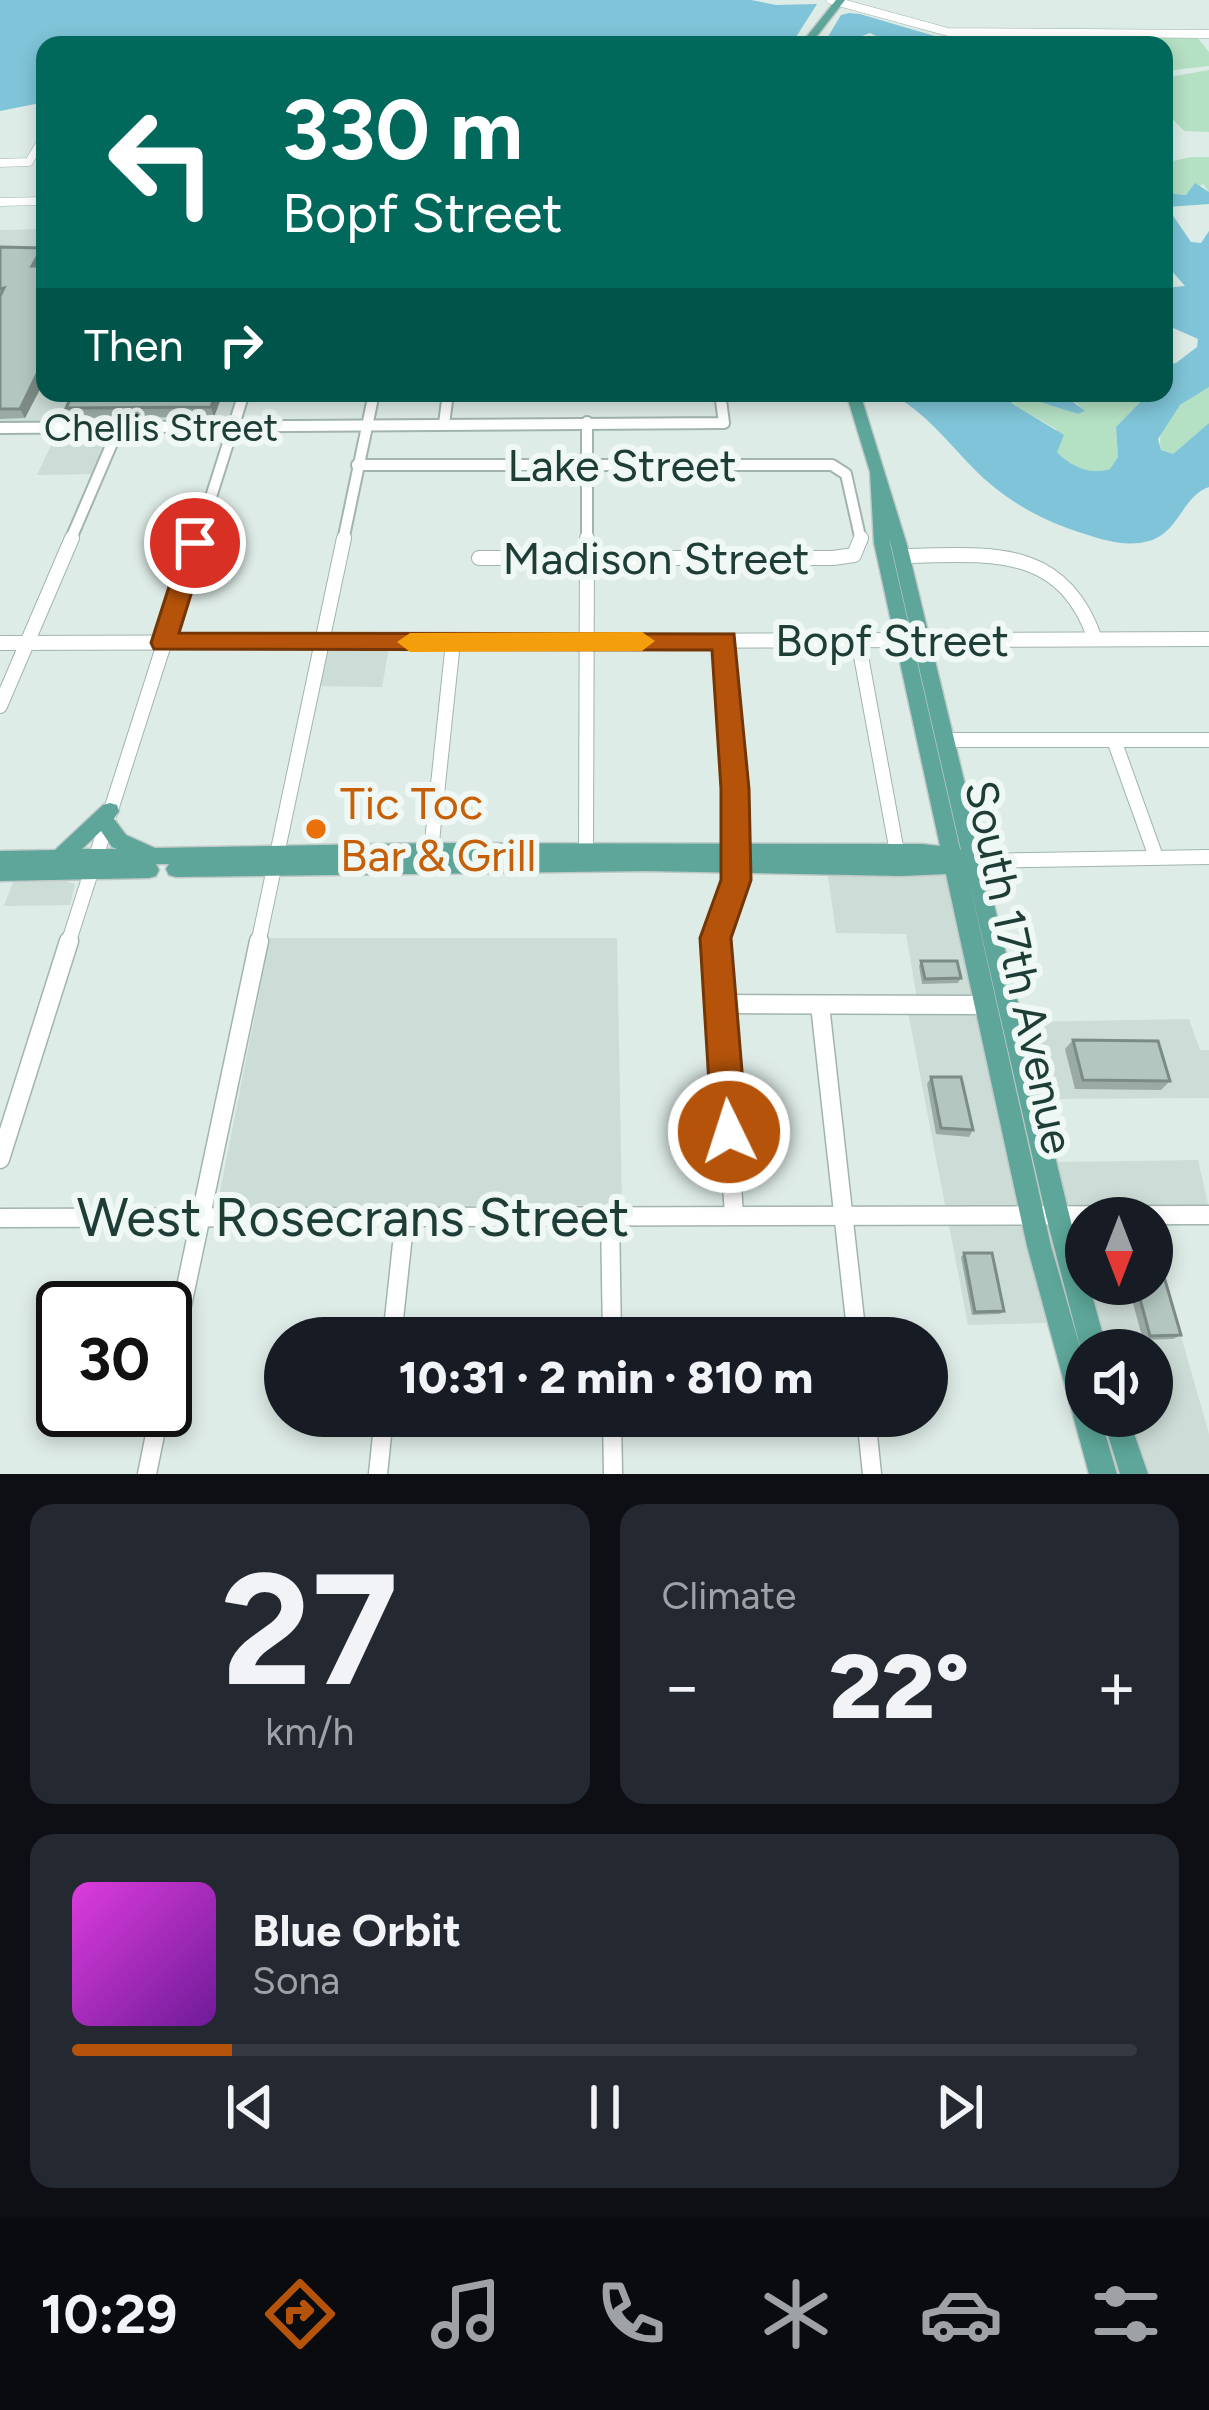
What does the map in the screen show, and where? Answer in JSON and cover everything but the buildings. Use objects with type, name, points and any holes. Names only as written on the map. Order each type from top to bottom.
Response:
[{"type":"main road","points":[[811,36],[836,1]]},
{"type":"main road","name":"South 17th Avenue","points":[[856,402],[902,556],[912,640],[1103,1474]]},
{"type":"main road","name":"South 17th Avenue","points":[[876,474],[880,537],[945,740],[986,1005],[1045,1216],[1086,1329]]},
{"type":"main road","points":[[52,858],[75,848],[108,816],[122,843],[175,857]]},
{"type":"main road","points":[[0,860],[52,858],[93,865],[431,851],[586,851],[736,860],[961,861]]},
{"type":"main road","points":[[0,873],[175,857],[666,863],[897,852],[961,861]]},
{"type":"main road","points":[[1122,1437],[1134,1474]]},
{"type":"street","points":[[836,1],[869,4],[948,32],[1209,34]]},
{"type":"street","points":[[0,163],[29,162],[36,150]]},
{"type":"street","points":[[1,204],[36,202]]},
{"type":"street","points":[[0,1160],[241,402]]},
{"type":"street","points":[[187,1281],[372,402]]},
{"type":"street","points":[[444,424],[447,402]]},
{"type":"street","name":"Chellis Street","points":[[0,428],[724,423],[721,402]]},
{"type":"street","points":[[586,851],[587,422]]},
{"type":"street","points":[[0,706],[119,428]]},
{"type":"street","name":"Lake Street","points":[[357,465],[832,465],[845,472],[854,510]]},
{"type":"street","name":"Madison Street","points":[[479,558],[848,556],[862,548],[854,510]]},
{"type":"street","points":[[902,556],[992,557],[1034,569],[1073,592],[1095,640]]},
{"type":"street","name":"Bopf Street","points":[[0,643],[1209,639]]},
{"type":"street","points":[[858,640],[897,852]]},
{"type":"street","points":[[724,641],[736,860],[733,892],[716,931],[734,1215]]},
{"type":"street","points":[[431,851],[453,642]]},
{"type":"street","points":[[945,740],[1209,740]]},
{"type":"street","points":[[1114,740],[1156,857]]},
{"type":"street","points":[[961,861],[1209,857]]},
{"type":"street","points":[[720,1004],[986,1005]]},
{"type":"street","points":[[820,1005],[855,1317]]},
{"type":"street","name":"West Rosecrans Street","points":[[0,1218],[1209,1215]]},
{"type":"street","points":[[394,1317],[405,1216]]},
{"type":"street","points":[[610,1216],[612,1317]]},
{"type":"street","points":[[147,1474],[155,1437]]},
{"type":"street","points":[[378,1474],[382,1437]]},
{"type":"street","points":[[612,1437],[613,1474]]},
{"type":"street","points":[[868,1437],[872,1474]]},
{"type":"shaded area","points":[[36,229],[36,402],[241,402],[233,427],[119,428],[99,474],[37,475],[58,431],[107,426],[65,422],[0,428],[0,230]]},
{"type":"shaded area","points":[[319,642],[390,642],[382,687],[310,686]]},
{"type":"shaded area","points":[[947,873],[1047,1323],[968,1325],[908,1012],[917,999],[906,934],[836,933],[828,876]]},
{"type":"shaded area","points":[[13,882],[75,884],[70,905],[4,906]]},
{"type":"shaded area","points":[[270,938],[617,938],[622,1205],[217,1207]]},
{"type":"shaded area","points":[[1189,1019],[1200,1050],[1209,1050],[1209,1098],[1042,1099],[1024,1022]]},
{"type":"shaded area","points":[[1198,1160],[1209,1208],[1173,1211],[1173,1197],[1066,1197],[1057,1162]]},
{"type":"shaded area","points":[[1093,1305],[1172,1305],[1209,1434],[1209,1474],[1143,1474],[1131,1437],[1173,1437],[1173,1329],[1099,1329]]},
{"type":"green space","points":[[1052,35],[1196,36],[1209,52],[1209,66],[1173,70],[1173,36]]},
{"type":"green space","points":[[1209,70],[1209,132],[1184,131],[1173,119],[1173,76]]},
{"type":"green space","points":[[1209,157],[1209,192],[1203,184],[1186,195],[1173,194],[1173,161]]},
{"type":"green space","points":[[1209,387],[1209,423],[1173,454],[1161,450],[1167,420],[1181,404]]},
{"type":"green space","points":[[1040,402],[1078,414],[1074,402],[1140,402],[1116,427],[1118,457],[1110,469],[1088,470],[1068,462],[1057,452],[1056,429],[1011,403]]},
{"type":"water","points":[[0,0],[751,0],[817,4],[797,36],[36,36],[36,104],[0,111]]},
{"type":"water","points":[[860,14],[935,36],[828,36],[841,15]]},
{"type":"water","points":[[1195,183],[1209,192],[1209,204],[1173,207],[1173,194],[1186,195]]},
{"type":"water","points":[[1173,216],[1191,242],[1201,243],[1209,231],[1209,387],[1180,405],[1158,439],[1161,450],[1173,454],[1209,423],[1209,487],[1192,498],[1159,537],[1141,543],[1117,542],[1039,516],[998,490],[904,402],[1013,402],[1064,435],[1057,452],[1068,462],[1088,470],[1110,469],[1118,457],[1116,427],[1140,402],[1173,402],[1173,364],[1197,347],[1198,339],[1173,328],[1173,287],[1185,286],[1173,272]]},
{"type":"water","points":[[1040,402],[1073,402],[1085,411],[1078,414]]},
{"type":"slow traffic","points":[[410,642],[642,641]]},
{"type":"place","name":"Tic Toc Bar & Grill","points":[[316,829]]},
{"type":"route","points":[[195,543],[164,643],[724,641],[736,880],[716,938],[729,1132]]}]
